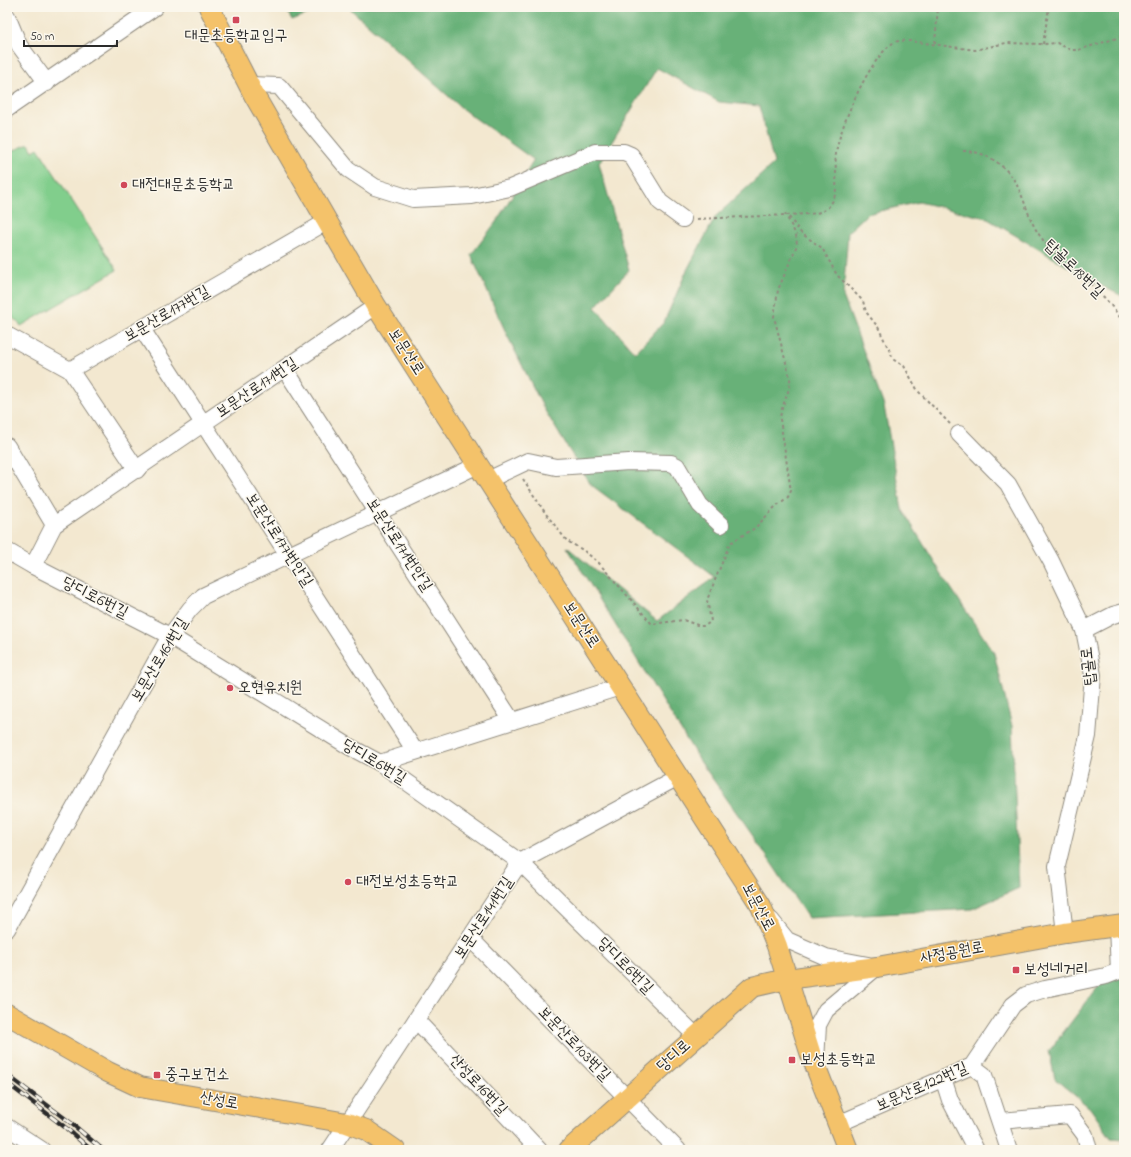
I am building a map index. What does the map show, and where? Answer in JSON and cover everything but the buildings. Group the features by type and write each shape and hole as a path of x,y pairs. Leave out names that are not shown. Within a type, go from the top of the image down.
{"main road":[{"name":"보문산로","path":"209,7 248,85 376,306 761,906 777,946 816,1066 848,1150"},
{"name":"사정공원로","path":"787,979 877,967 1065,933 1122,928"},
{"name":"당디로","path":"569,1150 752,987 787,979"},
{"name":"산성로","path":"7,1014 108,1072 140,1087 347,1123 366,1130 395,1150"}],"street":[{"path":"7,109 155,7"},
{"path":"7,16 18,46 47,82"},
{"path":"248,85 279,86 348,169 375,187 413,198 472,196 510,188 595,152 624,152 631,155 660,202 684,219"},
{"name":"보문산로177번길","path":"70,370 326,222"},
{"name":"보문산로171번길","path":"33,566 54,525 376,306"},
{"name":"보문산로177번안길","path":"142,329 415,751"},
{"path":"7,335 70,370 137,470"},
{"name":"보문산로171번안길","path":"285,369 512,721"},
{"name":"탑골로","path":"959,434 1008,484 1051,561 1084,630 1093,675 1088,736 1057,866 1065,933"},
{"path":"7,446 54,525"},
{"name":"보문산로161번길","path":"7,929 170,636 190,609 203,596 377,512 483,473 516,466 528,461 556,467 629,462 671,463 677,466 700,504 721,525"},
{"name":"당디로6번길","path":"7,551 33,566 170,636 350,747 380,763 520,862 696,1036"},
{"path":"1084,630 1120,617"},
{"path":"380,763 620,687"},
{"name":"보문산로141번길","path":"330,1150 520,862 678,777"},
{"path":"761,906 787,940 826,957 877,967"},
{"name":"보문산로122번길","path":"838,1124 972,1066 1013,1005 1026,995 1045,989 1106,976 1119,971 1122,928"},
{"name":"보문산로103번길","path":"470,938 678,1150"},
{"path":"816,1066 818,1025 826,1010 877,967"},
{"name":"산성로16번길","path":"416,1020 539,1150"},
{"path":"972,1066 984,1075 1009,1150"},
{"path":"943,1078 950,1100 976,1150"},
{"path":"1000,1121 1070,1115 1085,1135 1089,1150"},
{"path":"7,1127 42,1150"}],"path":[{"path":"312,10 316,7"},
{"path":"935,43 938,7"},
{"path":"1043,44 1049,7"},
{"path":"684,219 785,213 820,213 826,210 832,203 835,191 836,154 840,138 862,83 886,50 893,43 900,40 935,43 975,50 1006,43 1057,43 1071,50 1078,50 1124,36"},
{"name":"탑골로18번길","path":"963,151 974,151 985,155 1007,171 1027,205 1038,232 1061,259 1097,290 1124,324"},
{"path":"785,213 801,233 822,248 837,275 863,301 866,312 878,327 894,360 904,366 918,391 959,434"},
{"path":"516,466 546,514 567,541 598,562 652,624 683,620 700,626 705,626 710,621 707,600 730,543 756,528 776,506 788,497 791,491 780,418 782,408 790,388 790,378 774,317 778,290 797,245 796,235 785,213"}],"green space":[{"path":"285,7 326,7 292,20"},
{"path":"348,7 1124,7 1124,297 1092,281 986,218 919,202 867,214 848,232 843,296 884,406 902,509 943,576 994,653 1012,726 1019,888 972,909 808,918 760,846 700,761 567,547 657,621 715,577 590,484 544,409 507,335 471,255 496,222 534,160 465,111","holes":["657,68 719,102 759,106 774,163 716,216 687,270 664,322 635,353 595,307 629,270 599,163"]},
{"path":"29,144 33,151 38,148 117,270 21,326 7,312 7,153"},
{"path":"1124,970 1124,1139 1111,1138 1090,1108 1055,1079 1049,1051 1098,987"}],"railway":[{"path":"7,1075 71,1123 103,1150"},
{"path":"7,1083 66,1128 91,1150"}],"place":[{"name":"대문초등학교입구","path":"236,20"},
{"name":"대전대문초등학교","path":"124,185"},
{"name":"오현유치원","path":"230,688"},
{"name":"대전보성초등학교","path":"348,882"},
{"name":"보성네거리","path":"1016,970"},
{"name":"보성초등학교","path":"792,1060"},
{"name":"중구보건소","path":"157,1075"}]}
